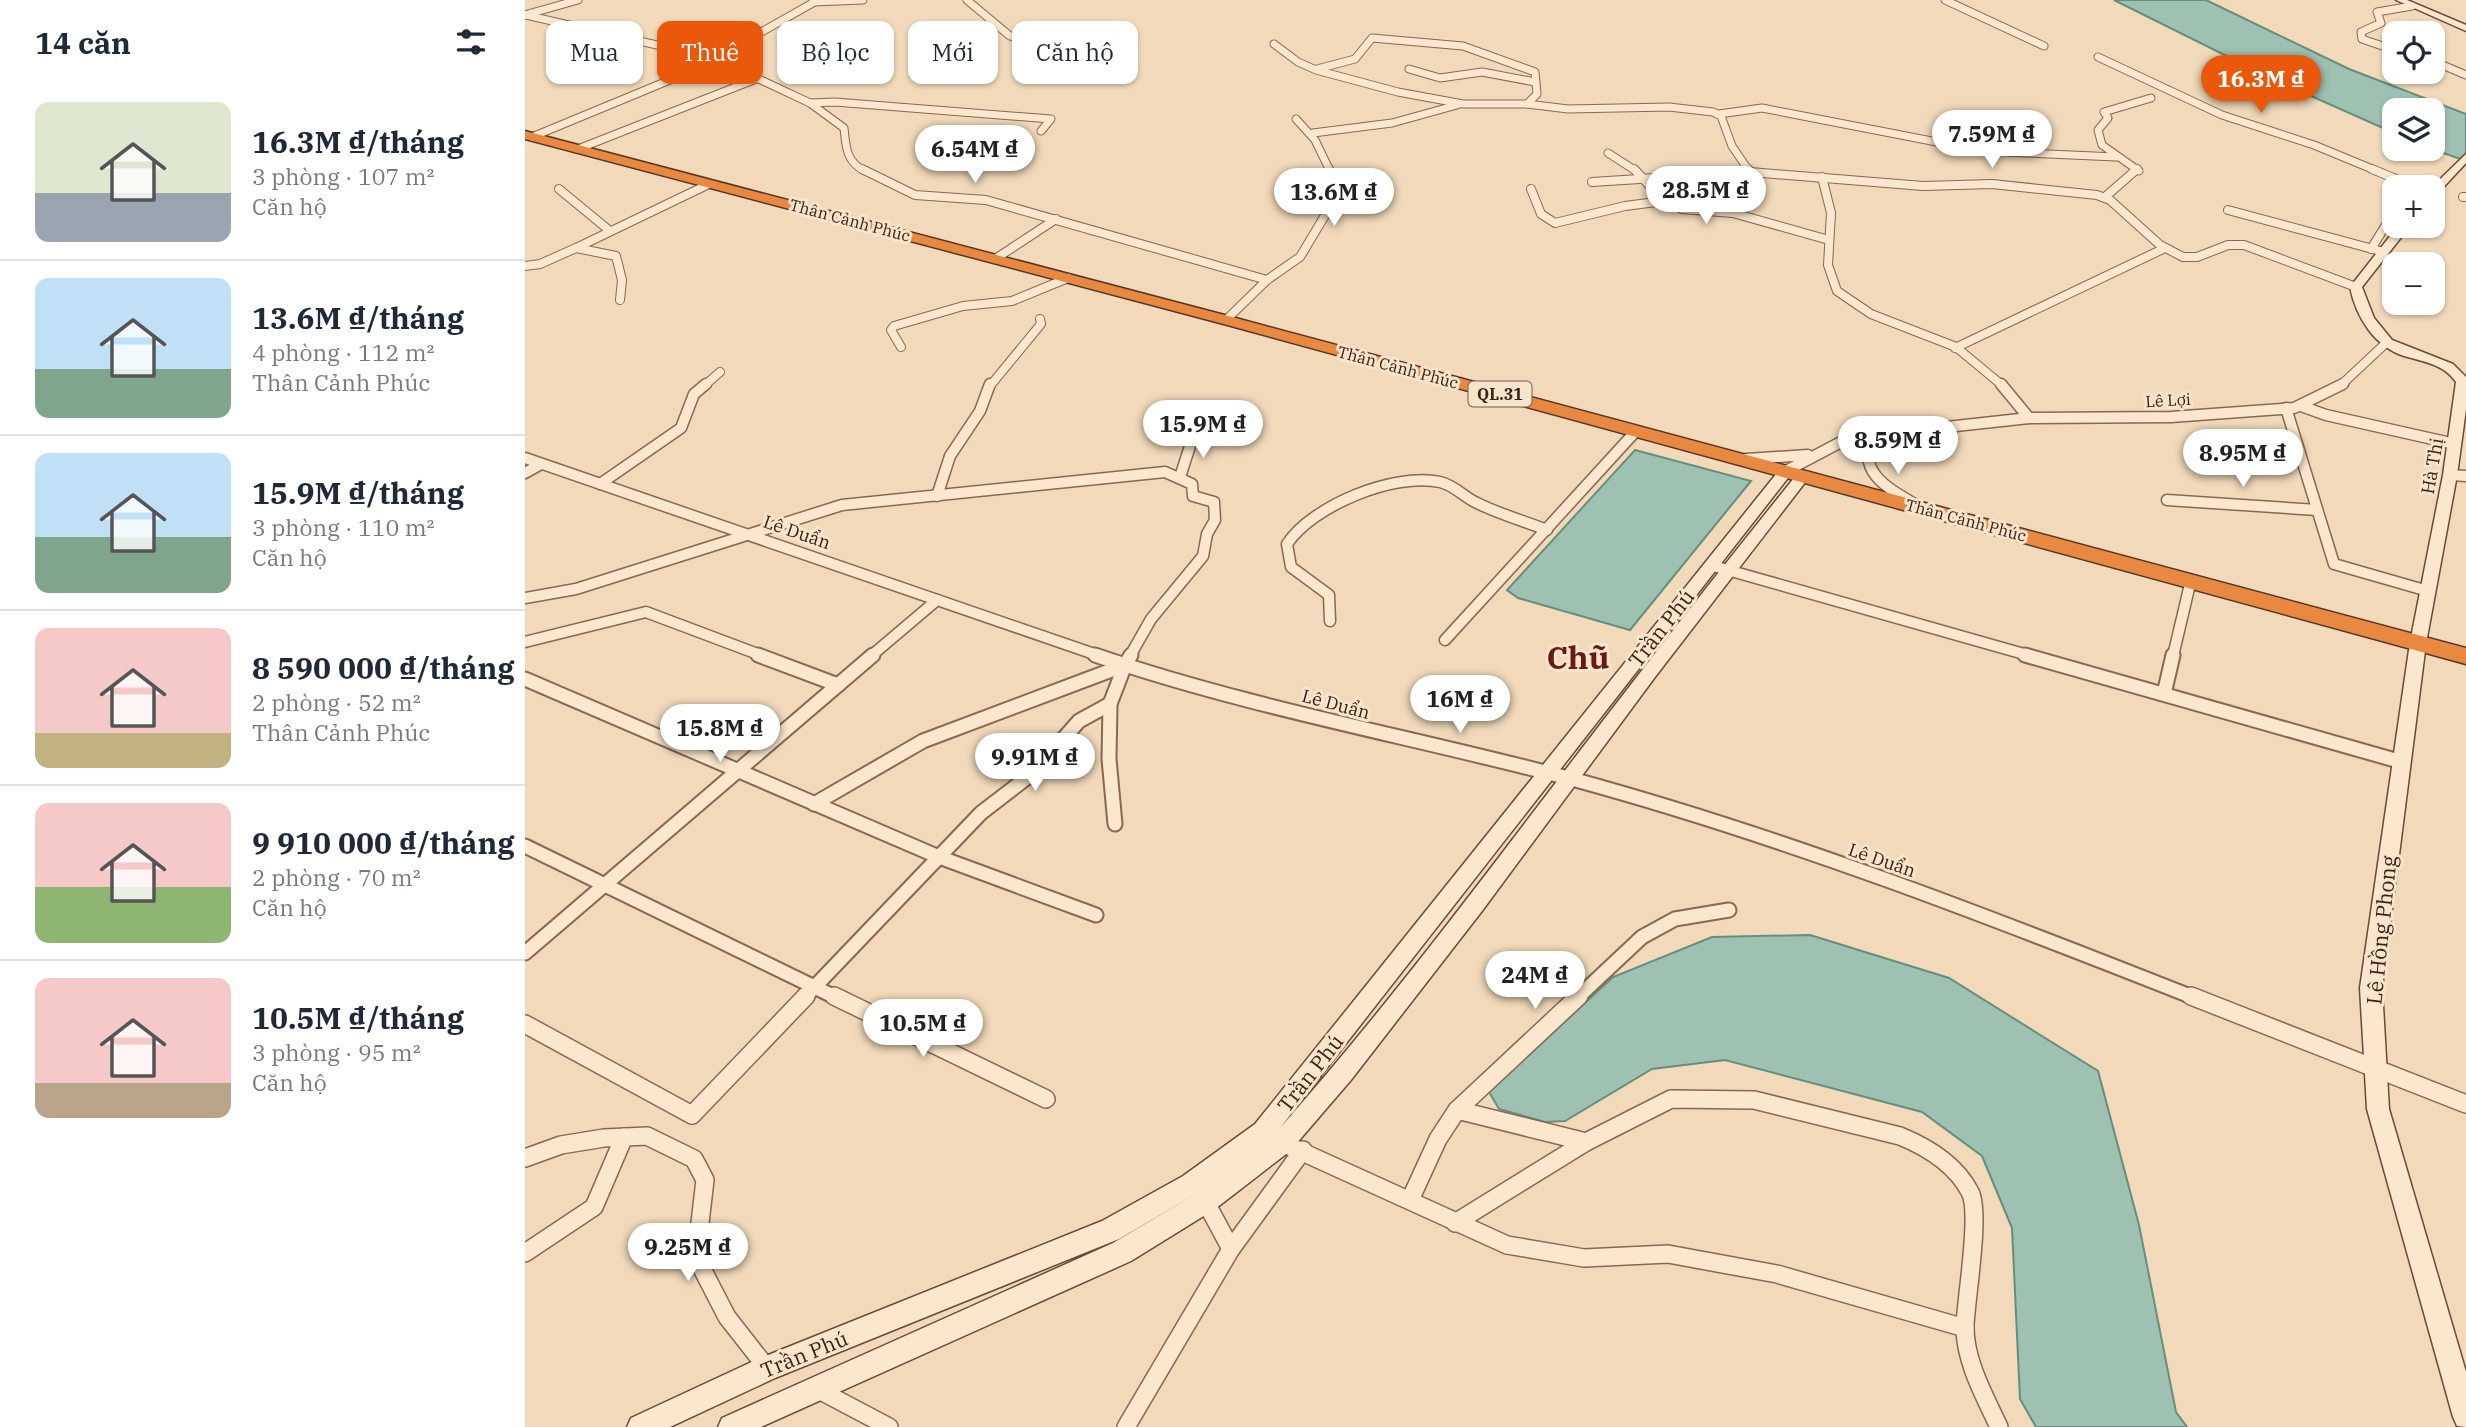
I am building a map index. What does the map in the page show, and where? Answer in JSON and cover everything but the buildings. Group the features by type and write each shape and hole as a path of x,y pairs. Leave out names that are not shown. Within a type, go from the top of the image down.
{"highway":[{"name":"Thân Cảnh Phúc","path":"527,137 1226,320 2466,656"}],"main road":[{"path":"2400,0 2466,27"},
{"path":"2445,179 2466,157"},
{"path":"2386,343 2363,311 2357,287 2377,250 2390,238"},
{"name":"Hà Thị","path":"2386,343 2436,361 2464,376 2450,475 2418,643"},
{"name":"Trần Phú","path":"640,1427 767,1368 1110,1230 1191,1184 1263,1132 1547,773 1719,568 1794,473"},
{"name":"Trần Phú","path":"731,1427 1122,1252 1293,1146 1343,1073 1570,779 1719,568"},
{"name":"Lê Hồng Phong","path":"2418,643 2371,988 2375,1067 2378,1109 2466,1417"}],"street":[{"path":"552,21 525,15 578,0"},
{"path":"763,31 816,1 863,0"},
{"path":"967,0 1012,37"},
{"path":"1945,0 2044,46"},
{"path":"2382,46 2362,39 2361,32 2381,23 2377,12 2412,6"},
{"path":"1316,70 1357,58 1365,53 1372,37 1452,44 1483,52 1535,72 1537,94 1527,104"},
{"path":"1274,44 1298,62 1316,70 1398,92 1463,104 1527,104 1568,109 1669,107 1719,114 1743,108 1771,109 1983,151 2116,157 2133,164 2139,171 2105,197"},
{"path":"2098,57 2222,115 2314,145 2386,175"},
{"path":"2445,66 2466,75"},
{"path":"1409,69 1440,78 1482,72 1535,82"},
{"path":"763,82 810,103 844,128 847,155 857,167 915,195 986,200 1268,280"},
{"path":"527,137 660,84"},
{"path":"578,149 743,84"},
{"path":"2116,157 2097,136 2108,118 2104,112 2151,98"},
{"path":"810,103 835,102 1051,119 1041,131"},
{"path":"1313,132 1392,123 1463,104"},
{"path":"1719,114 1732,146 1750,172"},
{"path":"1226,320 1268,280 1300,257 1330,207 1337,187 1323,163 1313,132 1296,119"},
{"path":"1608,153 1630,165 1664,201 1682,209 1733,214 1829,240"},
{"path":"1592,182 1750,172 1923,186 1992,184 2105,197 2165,248 2192,258 2236,243 2357,287"},
{"path":"1822,177 1829,196 1828,271 1837,292 1860,308 1946,342 2001,381 2029,418"},
{"path":"525,266 540,264 576,248 709,184"},
{"path":"559,189 581,203 594,219 610,231"},
{"path":"1531,190 1534,206 1548,221 1555,223 1625,206 1664,201"},
{"path":"2228,210 2377,250 2382,238"},
{"path":"995,259 1056,219"},
{"path":"576,248 616,256 622,280 620,299"},
{"path":"1955,348 2165,248"},
{"path":"901,347 891,330 894,326 963,306 1013,301 1068,278"},
{"path":"937,496 950,456 980,411 991,382 1041,324 1039,319"},
{"name":"Lê Lợi","path":"1815,454 1840,442 2029,418 2171,417 2301,406 2311,403 2359,372 2386,343"},
{"path":"600,484 681,428 694,394 720,372"},
{"path":"2301,406 2326,415 2455,444"},
{"path":"2286,408 2334,564 2428,591"},
{"path":"1180,477 1191,443 1203,429"},
{"path":"1445,640 1636,431"},
{"path":"1874,437 1867,446 1866,463 1879,483 1921,508"},
{"path":"1740,459 1784,459 1815,454"},
{"path":"1794,473 1815,454"},
{"path":"1794,473 1815,454"},
{"name":"Lê Duẩn","path":"525,458 1125,665 1392,737 1570,779 1728,825 1965,907 2466,1104"},
{"path":"525,473 541,464"},
{"path":"525,598 576,589 842,505 1165,472 1180,477 1192,484 1193,496 1214,502 1215,520 1207,534 1203,556 1167,597 1125,665 1110,704 1109,759 1115,824"},
{"path":"2450,475 2466,476"},
{"path":"1330,621 1329,595 1294,572 1287,557 1289,542 1303,522 1344,501 1387,484 1433,480 1442,482 1474,501 1547,530"},
{"path":"2167,500 2317,510"},
{"path":"1719,568 2402,762"},
{"path":"2164,694 2191,580"},
{"path":"525,953 937,600"},
{"path":"525,642 646,612 838,685"},
{"path":"814,804 923,741 1125,665"},
{"path":"525,679 939,857 1095,915"},
{"path":"525,1024 692,1115 981,813 1033,773 1079,721 1110,704"},
{"path":"525,846 1046,1099"},
{"path":"1410,1200 1438,1139 1457,1110 1652,930 1687,915 1729,910"},
{"path":"1455,1223 1586,1142 1671,1099 1718,1098 1787,1107 1900,1136 1920,1144 1955,1170 1972,1194 1972,1268 1965,1328 1978,1384 1999,1427"},
{"path":"1457,1110 1586,1142"},
{"path":"1263,1132 1507,1245 1554,1255 1615,1258 1668,1254 1777,1273 1965,1328"},
{"path":"525,1158 561,1145 647,1136 694,1159 701,1167 705,1180 696,1257 727,1317 767,1368"},
{"path":"525,1253 594,1207 624,1137"},
{"name":"Trần Phú","path":"1126,1427 1293,1146"},
{"path":"1191,1184 1207,1201 1231,1249"},
{"path":"817,1389 889,1427"}],"shaded area":[{"path":"2114,0 2206,0 2382,84 2424,98 2382,98 2382,128 2275,80"},
{"path":"2445,106 2466,114 2466,161 2445,154"},
{"path":"1635,450 1751,481 1630,630 1518,598 1507,590"},
{"path":"1810,935 1949,978 2098,1071 2139,1225 2176,1412 2187,1427 2036,1427 2020,1399 2012,1228 1982,1156 1922,1112 1725,1060 1652,1069 1565,1121 1545,1122 1499,1109 1489,1092 1613,977 1712,937"}],"district":[{"name":"Chũ","path":"1578,657"}]}
